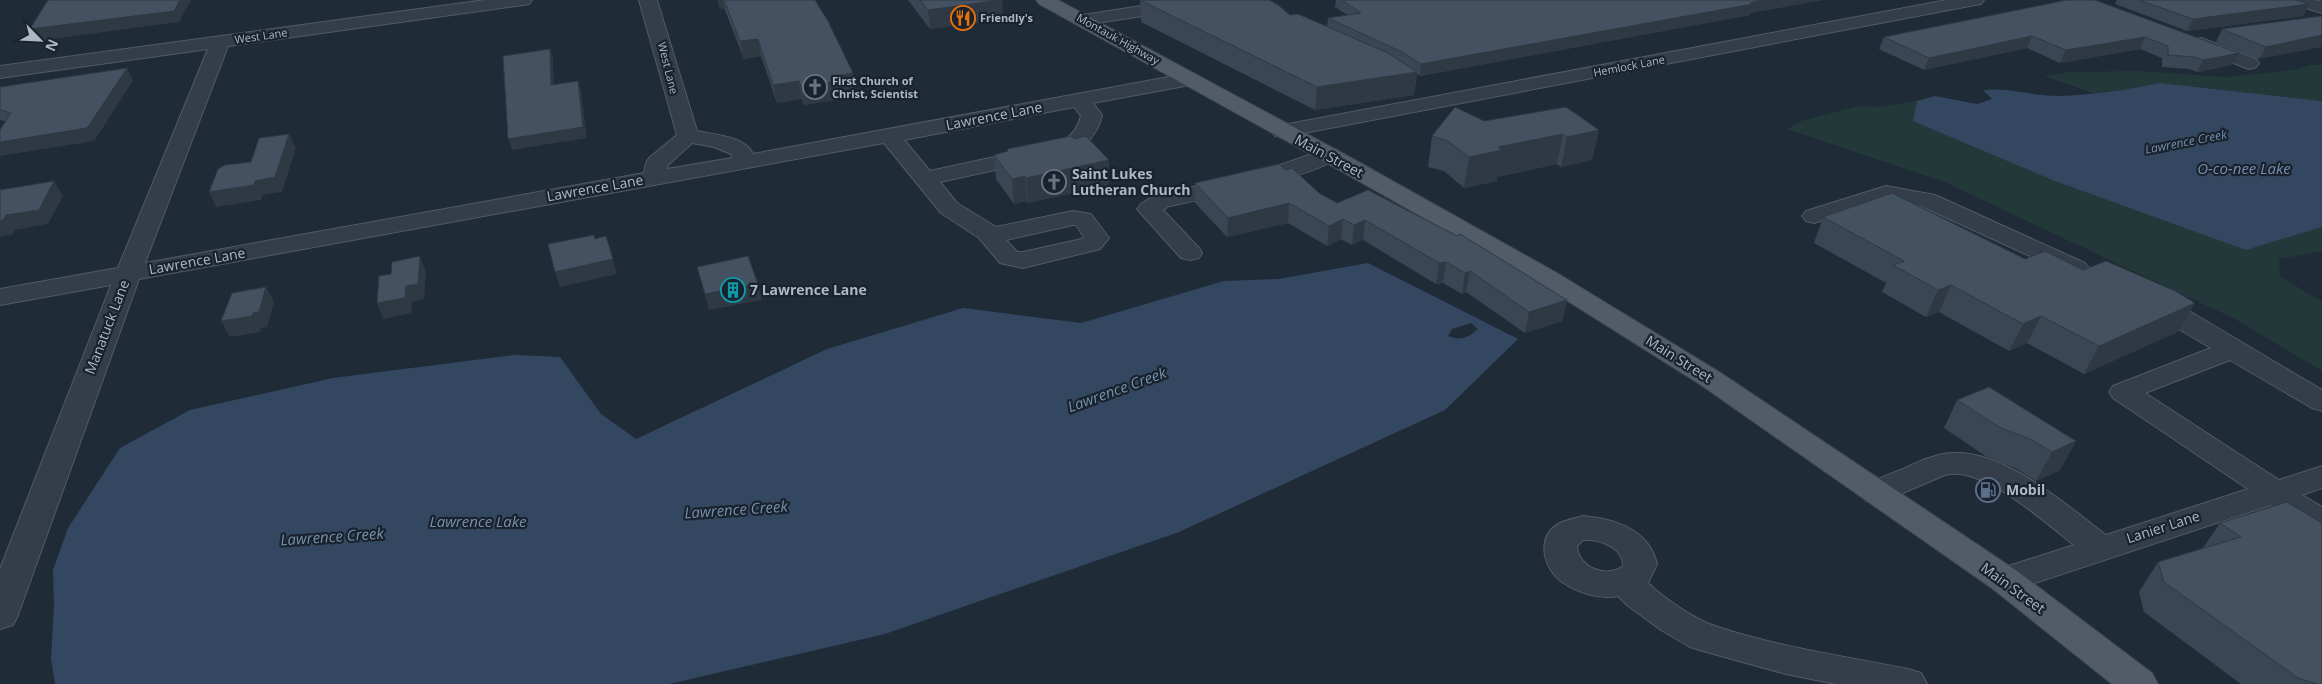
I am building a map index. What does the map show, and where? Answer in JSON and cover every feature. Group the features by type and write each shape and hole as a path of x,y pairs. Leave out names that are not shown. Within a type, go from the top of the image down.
{"main road":[{"name":"Montauk Highway","path":"1045,0 1190,78"},
{"name":"Main Street","path":"1190,78 1556,283 1711,379 2005,580 2139,684"}],"street":[{"name":"West Lane","path":"0,72 522,0"},
{"name":"West Lane","path":"648,0 688,136"},
{"path":"1083,20 1215,0"},
{"name":"Hemlock Lane","path":"1283,131 1975,0"},
{"path":"2298,0 2319,17"},
{"path":"2222,34 2253,56 2188,39 2222,34"},
{"name":"Manatuck Lane","path":"0,615 128,274 220,42"},
{"name":"Lawrence Lane","path":"0,297 889,136 1190,78"},
{"path":"1416,85 1443,102"},
{"path":"925,179 1069,147 1081,138 1090,125 1092,115 1079,100"},
{"path":"655,178 657,163 688,136 719,142 740,150 745,161"},
{"path":"889,136 949,208 990,236"},
{"path":"1190,253 1149,209 1152,205 1161,201 1309,165 1329,155"},
{"path":"1814,216 1886,193 1927,200 2098,278"},
{"path":"2134,295 2170,311 2322,402"},
{"path":"2232,349 2123,392 2322,523"},
{"path":"1877,493 1952,463 1980,466 2012,484 2100,548"},
{"name":"Lanier Lane","path":"2005,580 2322,477"},
{"path":"1625,582 1639,596 1674,620 1703,636 1786,659 1908,684"}],"green space":[{"path":"2308,65 2322,65 2322,101 2160,83 2124,90 2093,93 2044,76 2070,72 2139,71 2227,77 2299,69"},
{"path":"1917,101 1913,121 2246,250 2322,227 2322,251 2279,259 2280,276 2322,302 2322,371 2233,318 1944,182 1787,129 1801,121 1858,106 1881,107"}],"water":[{"name":"O-co-nee Lake","path":"2160,83 2322,101 2322,227 2246,250 2055,181 1913,121 1917,101 1935,96 1977,104 1992,99 1983,90 1993,89 2057,96 2083,95"},
{"name":"Lawrence Lake","path":"1368,263 1518,339 1445,410 1179,532 885,634 669,684 55,684 51,659 54,605 53,570 68,528 120,448 190,410 333,378 514,355 560,357 601,414 636,439 827,349 963,308 1081,323 1224,281 1279,279","holes":["1471,323 1478,329 1464,338 1448,336 1452,329"]}],"building":[{"path":"48,0 180,0 174,11 30,29"},
{"path":"724,0 815,0 828,21 853,73 831,77 833,82 801,87 799,81 773,85 758,39 740,41"},
{"path":"920,0 1001,0 928,10"},
{"path":"1140,0 1269,0 1290,15 1298,14 1388,53 1417,72 1317,87"},
{"path":"1342,0 1764,0 1750,3 1753,4 1421,64 1402,52 1328,18 1361,13"},
{"path":"2067,0 2095,0 2239,53 2203,60 2195,57 2168,55 2168,46 2145,37 2066,50 2032,36 1929,58 1884,37"},
{"path":"2139,0 2296,0 2309,4 2193,19"},
{"path":"2322,16 2322,35 2266,47 2222,29"},
{"path":"550,49 551,85 578,81 583,127 508,139 503,56"},
{"path":"127,68 87,128 0,142 0,130 11,113 0,110 0,87"},
{"path":"1455,107 1484,121 1566,107 1599,130 1567,137 1563,134 1498,147 1502,150 1469,157 1448,141 1432,136"},
{"path":"289,134 275,177 255,181 254,185 209,192 218,169 225,165 251,162 259,138"},
{"path":"1071,136 1074,139 1086,136 1109,160 1026,178 1025,176 1012,179 994,155 1008,151 1007,149"},
{"path":"1279,164 1285,170 1292,168 1319,193 1337,203 1368,190 1457,236 1460,234 1567,300 1529,312 1470,271 1465,273 1446,262 1439,263 1365,220 1354,225 1343,219 1329,226 1289,203 1228,218 1195,183"},
{"path":"54,181 39,210 6,215 0,221 0,190"},
{"path":"1892,193 2025,259 2045,251 2083,270 2106,261 2175,291 2195,303 2099,346 2041,316 2023,324 1951,285 1938,290 1893,265 1904,261 1823,217"},
{"path":"594,235 595,239 606,236 613,259 555,272 548,244"},
{"path":"420,256 418,284 406,286 405,298 377,303 379,276 391,274 392,262"},
{"path":"748,256 758,284 705,294 697,267"},
{"path":"266,287 259,312 253,313 252,316 221,321 232,293"},
{"path":"1989,387 2076,441 2052,452 2030,439 2001,428 1957,400"},
{"path":"2287,502 2322,523 2322,684 2298,678 2164,582 2158,562 2241,537 2220,523"}],"place":[{"name":"Friendly's","path":"963,18"},
{"name":"First Church of Christ, Scientist","path":"815,87"},
{"name":"Saint Lukes Lutheran Church","path":"1054,182"},
{"name":"7 Lawrence Lane","path":"733,290"},
{"name":"Mobil","path":"1988,490"}],"water label":[{"name":"Lawrence Creek","path":"2186,142"},
{"name":"Lawrence Creek","path":"1117,390"},
{"name":"Lawrence Creek","path":"736,510"},
{"name":"Lawrence Creek","path":"332,537"}]}
